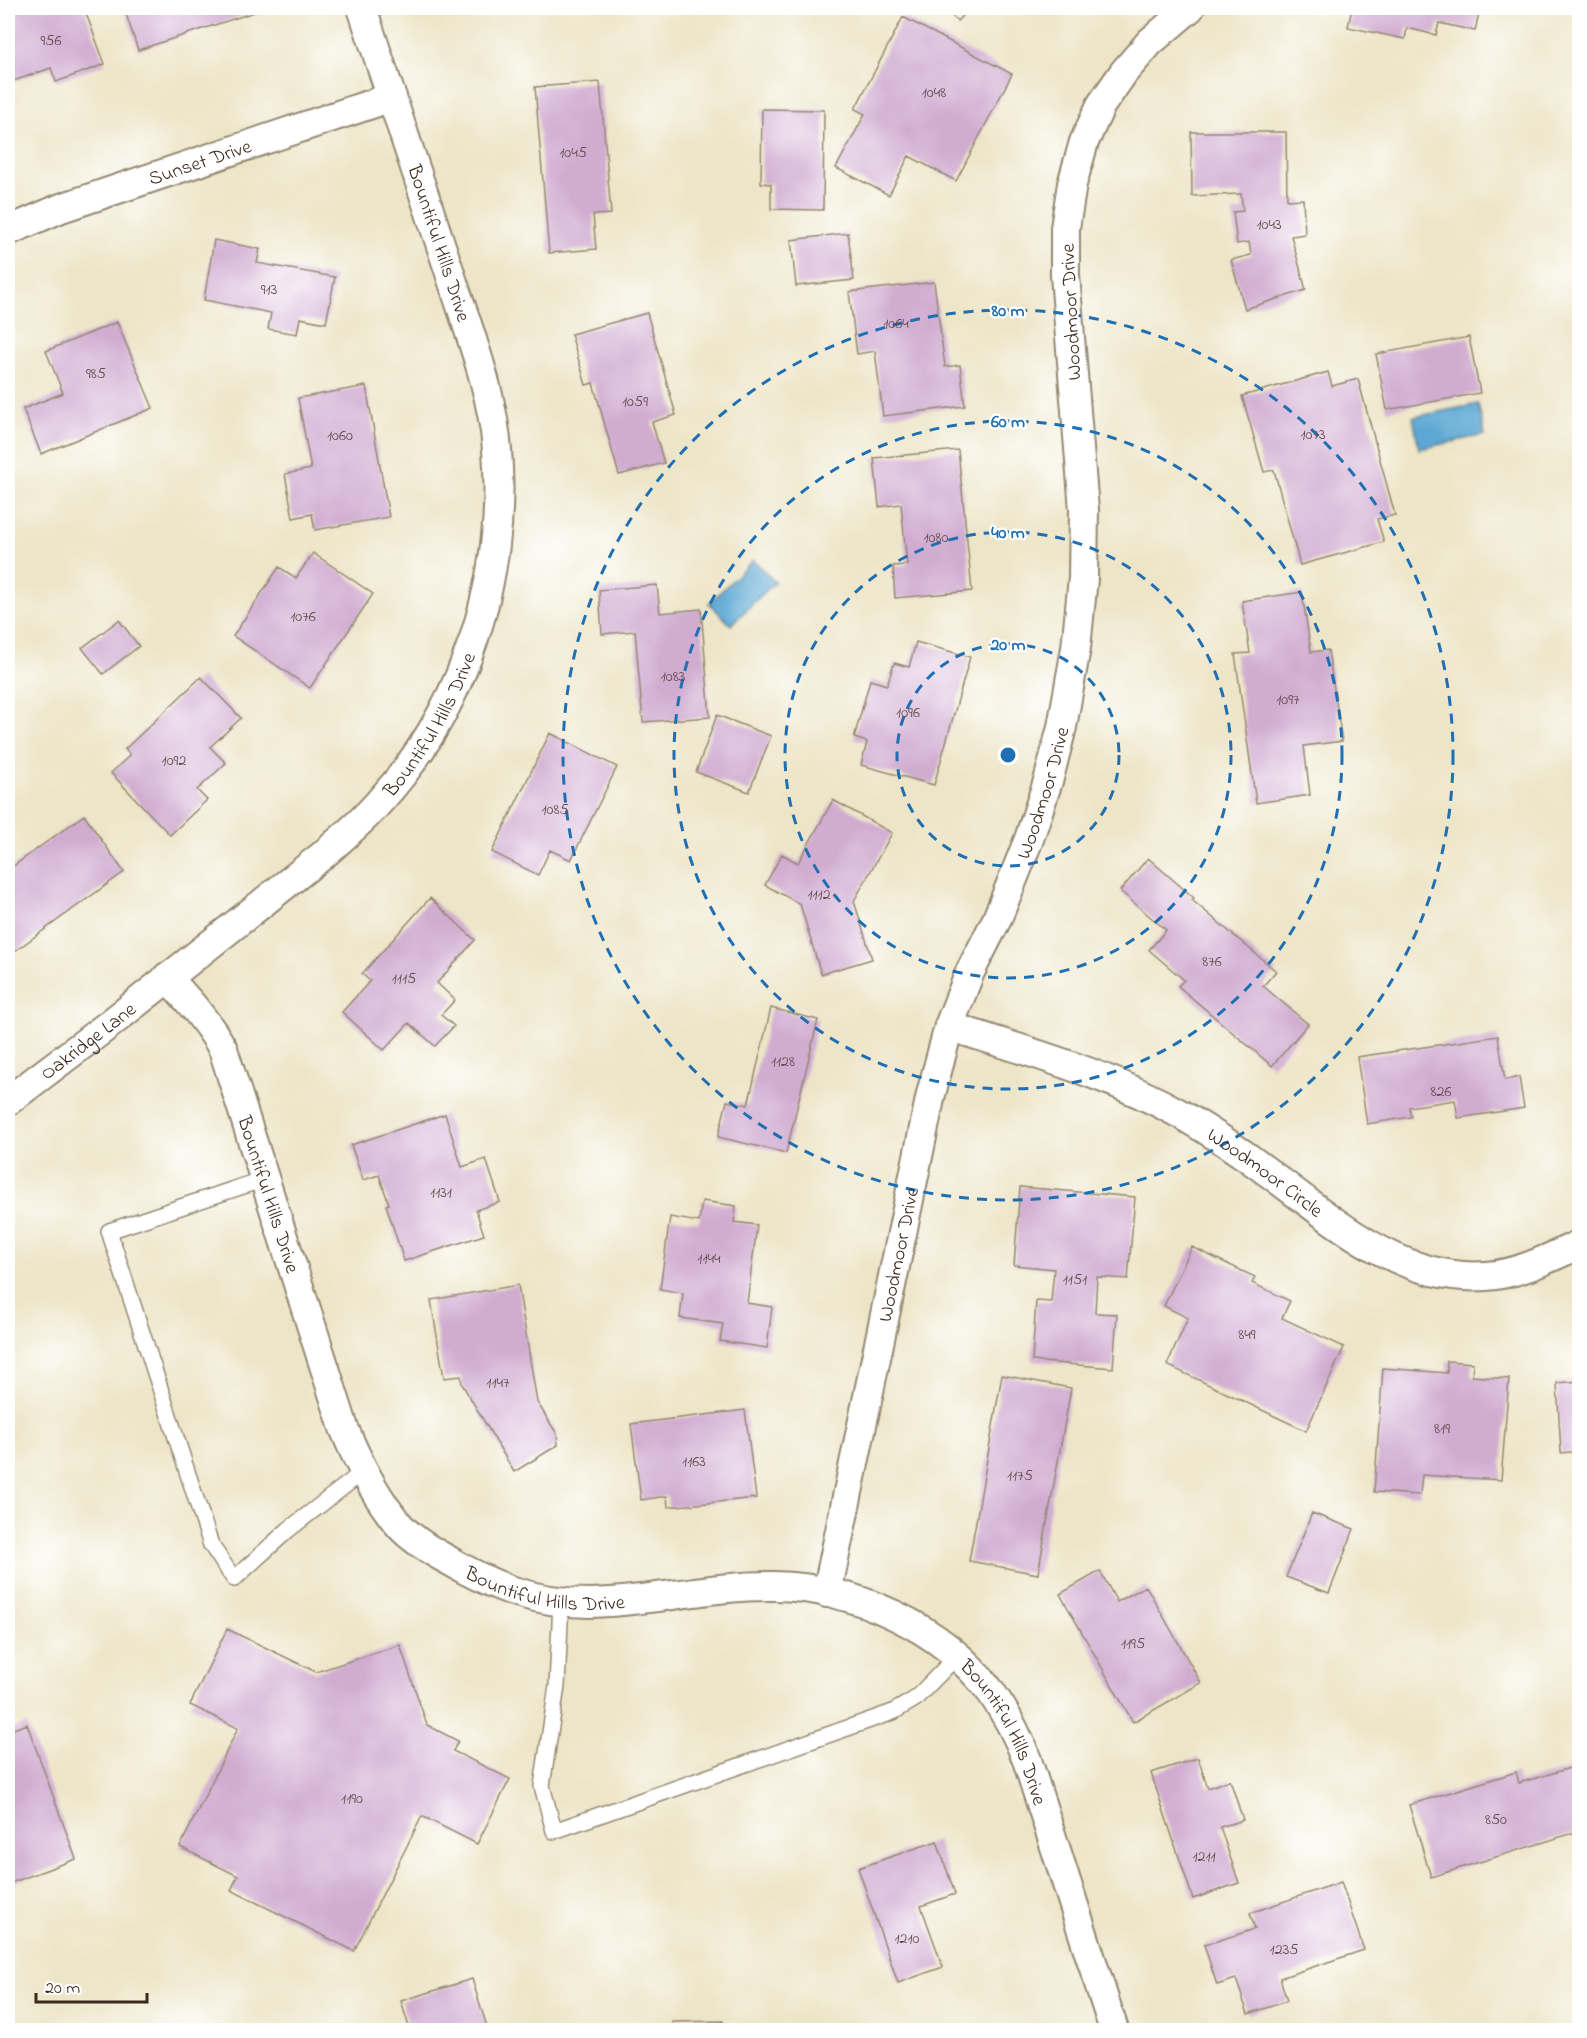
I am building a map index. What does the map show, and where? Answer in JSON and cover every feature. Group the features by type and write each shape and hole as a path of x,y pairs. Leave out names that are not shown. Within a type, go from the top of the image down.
{"street":[{"name":"Bountiful Hills Drive","path":"362,8 475,349 492,416 497,460 498,517 487,590 464,665 448,701 428,736 381,801 323,855 167,977 198,1011 214,1032 223,1049 344,1428 364,1471 401,1527 428,1549 487,1582 536,1599 590,1603 774,1586 827,1593 853,1600 908,1622 933,1638 957,1656 991,1692 1017,1735 1114,2031"},
{"name":"Woodmoor Drive","path":"827,1593 931,1094 949,1026 970,972 997,919 1029,839 1049,778 1062,727 1076,648 1083,578 1084,510 1065,275 1065,228 1072,184 1084,142 1101,105 1124,72 1150,42 1190,8"},
{"name":"Sunset Drive","path":"8,231 61,208 392,97"},
{"name":"Oakridge Lane","path":"8,1101 167,977"},
{"name":"Woodmoor Circle","path":"949,1026 1088,1072 1180,1114 1226,1142 1363,1242 1417,1267 1466,1276 1487,1276 1528,1267 1580,1244"}],"lane":[{"path":"264,1179 109,1231 211,1545 234,1580 288,1530 364,1471"},
{"path":"561,1602 557,1686 542,1786 554,1831 893,1712 922,1693 957,1656"}],"water":[{"path":"1478,404 1485,435 1419,449 1413,417"},
{"path":"753,560 775,582 731,625 709,603"}],"building":[{"path":"24,8 84,8 105,64 56,82 51,68 8,83 8,13"},
{"path":"124,8 267,8 138,50"},
{"path":"944,8 970,8 957,21"},
{"path":"1352,8 1480,8 1475,31 1439,23 1436,35 1407,28 1405,39 1348,27"},
{"path":"903,17 1012,74 956,181 909,156 889,195 836,168 865,114 855,109"},
{"path":"600,82 611,214 593,215 596,249 549,253 535,87"},
{"path":"762,109 824,110 823,210 771,209 771,184 761,183"},
{"path":"1191,132 1286,132 1287,200 1303,199 1305,234 1291,236 1306,290 1245,309 1231,260 1251,255 1249,242 1237,244 1233,212 1243,211 1241,194 1192,196"},
{"path":"848,233 854,280 796,286 791,240"},
{"path":"214,240 260,249 257,263 335,277 326,323 300,318 297,334 268,329 271,313 204,300"},
{"path":"934,282 945,367 960,365 965,406 883,416 875,351 857,354 849,292"},
{"path":"647,313 676,415 652,422 664,463 619,475 593,383 586,385 571,334"},
{"path":"117,322 153,408 41,454 23,409 63,393 46,351"},
{"path":"1469,337 1480,393 1387,410 1376,354"},
{"path":"1328,372 1332,386 1358,379 1395,515 1377,519 1384,542 1300,565 1274,470 1264,472 1242,396"},
{"path":"366,386 389,517 315,530 312,514 293,518 285,474 311,469 298,398"},
{"path":"958,450 972,591 895,598 893,566 907,565 901,504 879,507 874,458"},
{"path":"313,553 373,594 310,688 233,636 279,567 296,578"},
{"path":"657,585 660,613 701,609 710,717 643,722 635,631 602,634 599,590"},
{"path":"1302,592 1311,652 1328,650 1342,741 1304,746 1310,795 1256,803 1235,654 1250,653 1242,601"},
{"path":"119,620 139,646 103,674 82,648"},
{"path":"916,642 970,657 934,785 861,765 867,742 854,738 870,680 887,685 894,663 909,667"},
{"path":"201,677 241,718 210,747 226,763 197,790 207,800 170,835 111,773 130,755 125,749"},
{"path":"717,715 771,736 749,792 696,772"},
{"path":"550,733 617,767 571,860 550,850 538,875 492,852"},
{"path":"833,800 892,833 854,901 872,959 821,974 800,904 765,885 782,854 798,863"},
{"path":"84,815 124,872 8,956 8,870"},
{"path":"1148,858 1194,898 1192,900 1276,971 1263,986 1308,1024 1272,1066 1178,986 1184,980 1149,950 1166,930 1120,891"},
{"path":"430,898 475,940 437,983 455,1000 441,1015 454,1026 435,1046 409,1023 384,1050 342,1012 370,981 362,974"},
{"path":"771,1008 818,1020 786,1153 718,1137 727,1101 748,1105"},
{"path":"1498,1036 1505,1080 1519,1077 1524,1108 1458,1118 1455,1100 1409,1107 1411,1117 1367,1124 1357,1057"},
{"path":"445,1114 462,1167 486,1159 500,1202 476,1210 484,1235 404,1261 379,1175 363,1180 351,1145"},
{"path":"1020,1187 1135,1197 1128,1279 1097,1277 1095,1313 1117,1314 1113,1368 1032,1361 1036,1301 1051,1302 1054,1269 1014,1265"},
{"path":"702,1201 736,1206 734,1222 757,1225 747,1303 772,1307 767,1348 720,1341 723,1324 680,1318 683,1293 660,1289 670,1217 699,1222"},
{"path":"1192,1247 1255,1277 1252,1283 1290,1301 1282,1318 1344,1347 1306,1431 1167,1365 1188,1318 1164,1306"},
{"path":"518,1285 537,1402 557,1434 558,1445 514,1472 462,1384 461,1376 444,1378 431,1300"},
{"path":"1447,1361 1473,1363 1472,1376 1509,1379 1501,1480 1422,1475 1420,1495 1374,1492 1383,1368 1447,1373"},
{"path":"1002,1375 1071,1388 1038,1574 969,1561"},
{"path":"1580,1381 1580,1451 1561,1453 1557,1383"},
{"path":"745,1410 756,1498 668,1507 667,1496 641,1500 631,1424"},
{"path":"1312,1513 1354,1529 1329,1593 1286,1577"},
{"path":"1100,1571 1117,1602 1146,1586 1201,1683 1133,1722 1060,1594"},
{"path":"227,1629 316,1672 400,1645 427,1725 458,1741 453,1751 510,1779 477,1844 422,1816 354,1951 231,1890 238,1876 180,1847 238,1728 190,1705"},
{"path":"27,1724 76,1859 8,1884 8,1731"},
{"path":"1198,1758 1208,1788 1230,1780 1243,1820 1220,1827 1239,1883 1193,1899 1151,1773"},
{"path":"1580,1765 1580,1831 1431,1877 1409,1805 1516,1772 1519,1783"},
{"path":"937,1841 955,1894 921,1906 943,1967 898,1983 858,1868"},
{"path":"1341,1882 1364,1950 1280,1978 1287,2001 1248,2014 1236,1979 1217,1985 1204,1945 1255,1929 1250,1913"},
{"path":"472,1979 488,2030 410,2030 401,2001"},
{"path":"723,2021 723,2030 672,2030 672,2022"}]}
